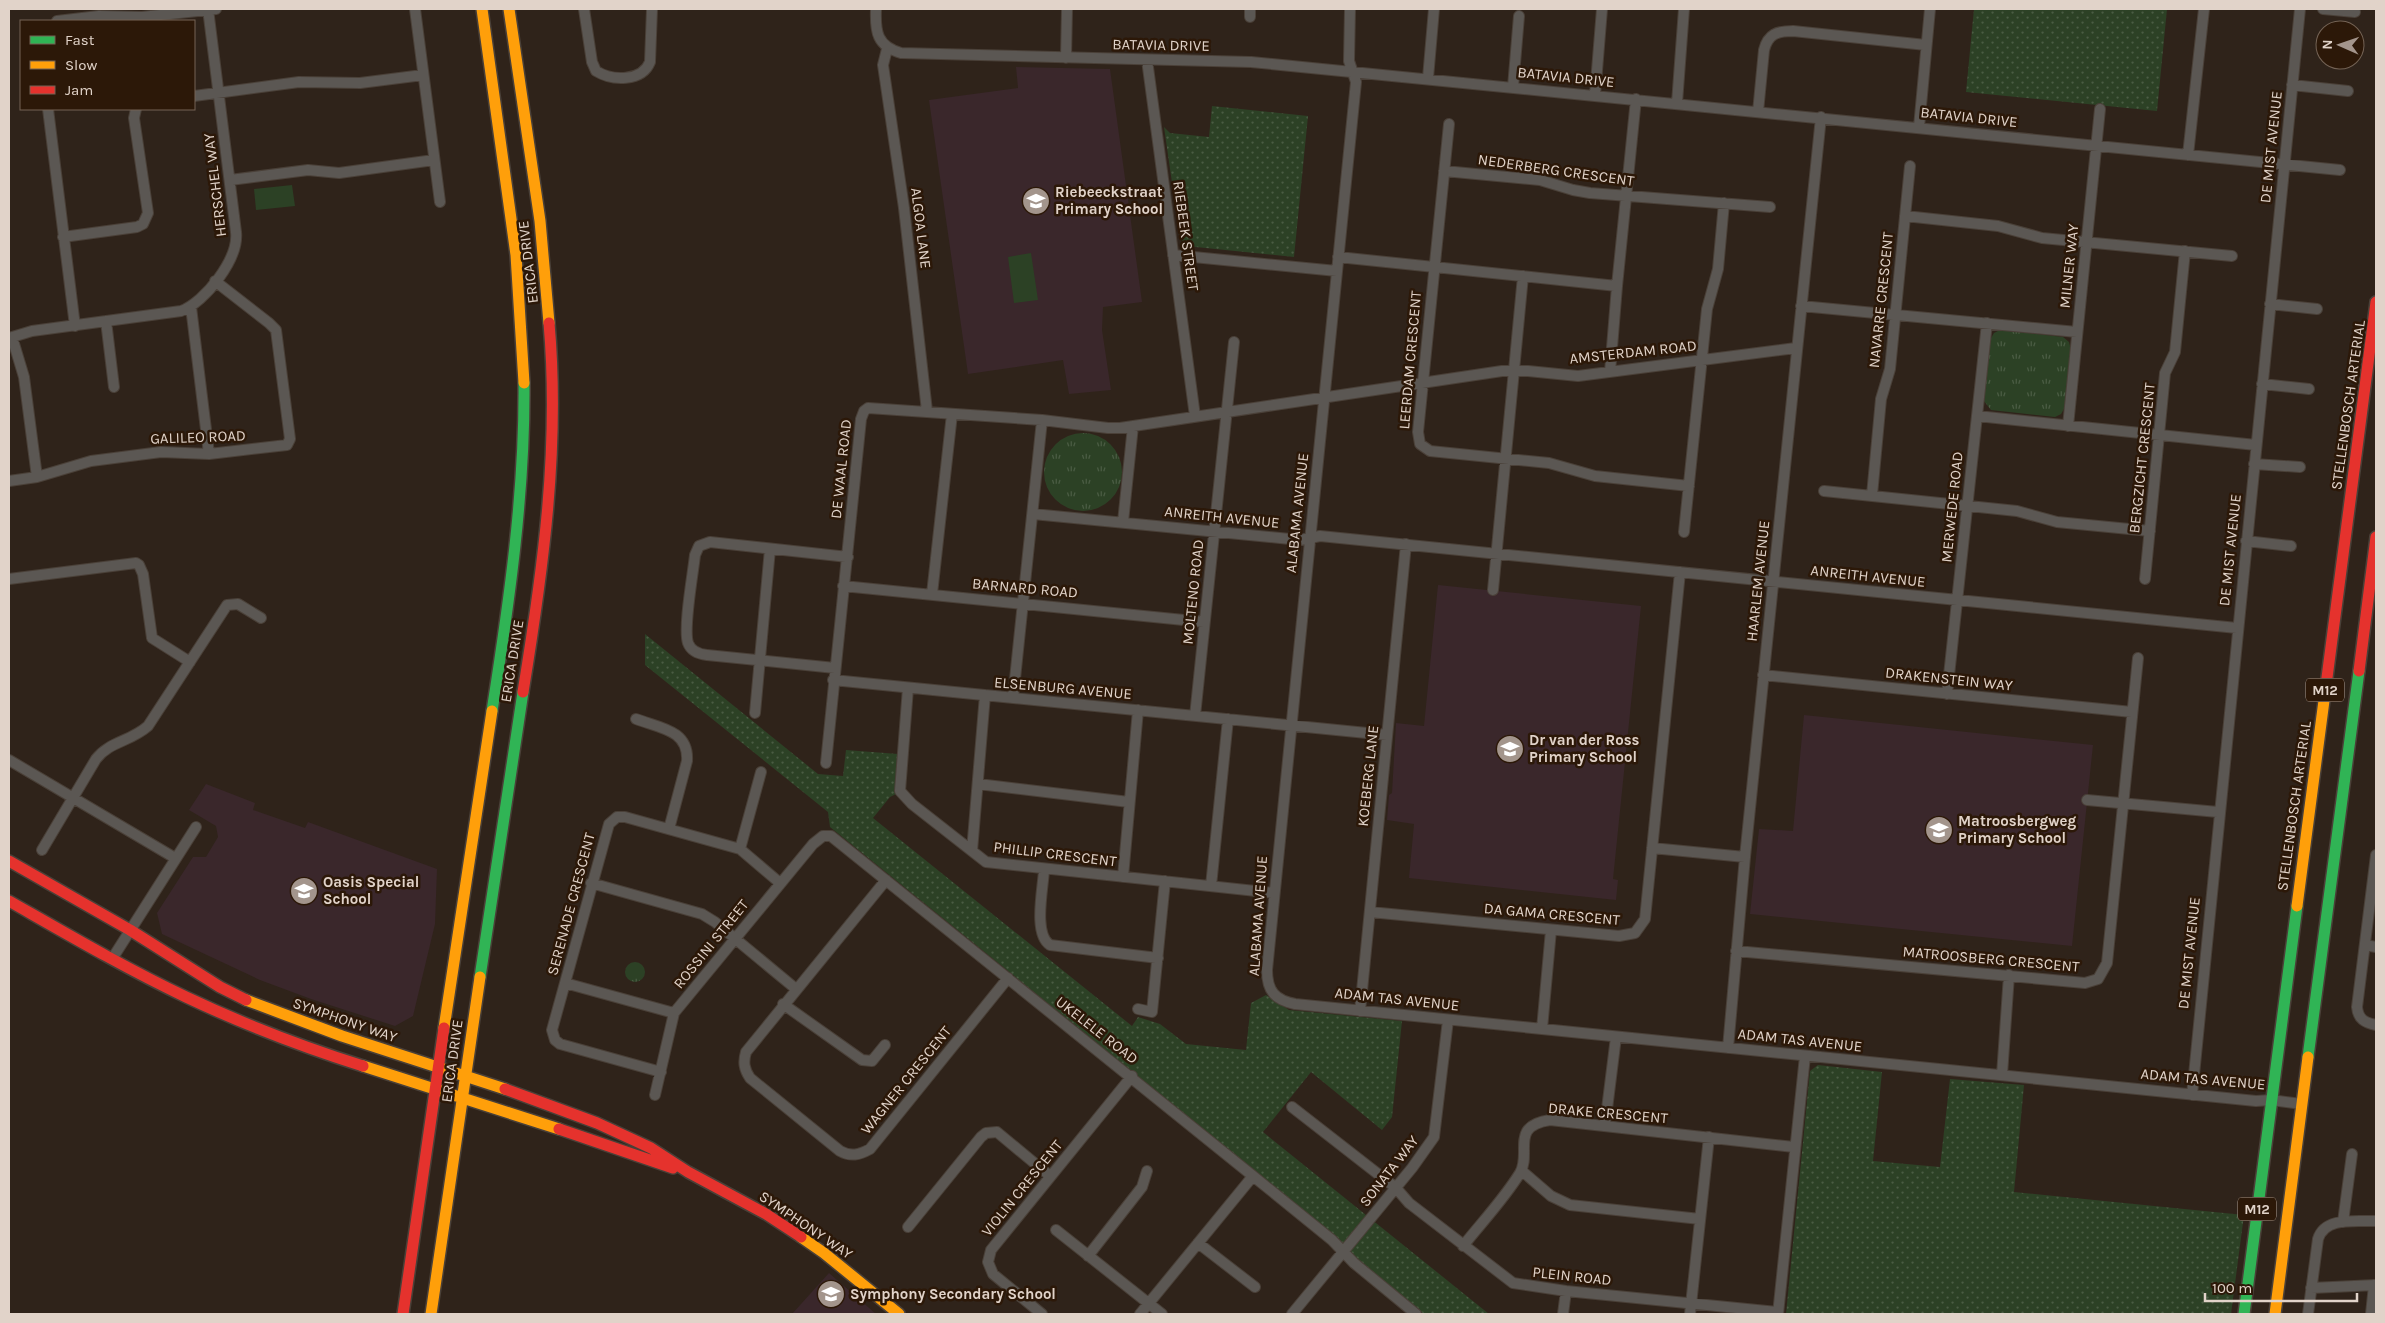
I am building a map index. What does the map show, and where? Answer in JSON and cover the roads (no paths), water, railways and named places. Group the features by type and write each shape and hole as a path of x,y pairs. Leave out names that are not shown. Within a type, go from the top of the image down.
{"main road":[{"name":"ERICA DRIVE","path":"403,1314 518,517 523,443 524,358 516,251 482,9"},
{"name":"ERICA DRIVE","path":"431,1314 539,583 552,440 552,355 548,303 509,9"},
{"name":"STELLENBOSCH ARTERIAL","path":"2244,1314 2376,302"},
{"name":"M12","path":"2275,1314 2376,537"},
{"name":"SYMPHONY WAY","path":"9,861 130,930 220,988 259,1006 342,1036 439,1066 597,1123 651,1148 688,1172 766,1214 824,1253 899,1314"},
{"name":"SYMPHONY WAY","path":"9,901 177,993 246,1024 320,1052 688,1172"}],"street":[{"path":"66,20 99,16 142,17 211,9"},
{"name":"HERSCHEL WAY","path":"191,307 215,281 229,262 236,243 218,92 211,9"},
{"path":"415,9 440,202"},
{"path":"584,9 592,62 596,71 611,77 634,77 647,70 650,62 652,9"},
{"path":"876,9 875,27 880,40 888,49"},
{"path":"1066,58 1067,9"},
{"name":"ALABAMA AVENUE","path":"1295,1004 1282,1001 1272,993 1267,983 1274,893 1356,82 1349,61 1350,9"},
{"path":"1428,78 1434,9"},
{"path":"1595,95 1602,9"},
{"path":"1676,103 1684,9"},
{"path":"1918,128 1930,9"},
{"path":"2188,155 2204,9"},
{"name":"DE MIST AVENUE","path":"2192,1095 2218,812 2300,9"},
{"path":"2323,9 2355,12"},
{"path":"1513,87 1519,16"},
{"path":"1758,112 1764,50 1766,41 1772,34 1781,31 1793,31 1926,46"},
{"name":"BATAVIA DRIVE","path":"888,49 901,53 1251,62 1428,78 2340,170"},
{"name":"ALGOA LANE","path":"888,49 883,65 904,208 927,411"},
{"name":"RIEBEEK STREET","path":"1147,60 1195,416"},
{"path":"195,96 299,82 360,83 423,74"},
{"path":"2292,85 2348,91"},
{"path":"1610,372 1636,99"},
{"path":"48,110 75,326"},
{"path":"63,237 137,227 143,224 146,219 148,213 134,118 136,110"},
{"name":"MILNER WAY","path":"2068,426 2098,146 2100,110"},
{"name":"HAARLEM AVENUE","path":"1728,1048 1745,857 1820,117"},
{"name":"LEERDAM CRESCENT","path":"1449,124 1418,436 1423,447 1430,451 1560,465 1596,476 1689,486"},
{"path":"230,180 308,170 339,173 434,160"},
{"name":"NAVARRE CRESCENT","path":"1872,496 1880,399 1890,369 1910,166"},
{"name":"NEDERBERG CRESCENT","path":"1444,171 1540,180 1574,190 1627,196 1770,207"},
{"path":"1684,532 1709,298 1718,269 1724,203"},
{"path":"1905,216 1998,226 2031,236 2232,256"},
{"name":"BERGZICHT CRESCENT","path":"2145,580 2165,373 2172,361 2176,344 2184,251"},
{"path":"1173,254 1337,271"},
{"path":"1338,257 1617,286"},
{"path":"1494,590 1524,276"},
{"name":"GALILEO ROAD","path":"9,481 37,477 91,461 160,452 209,454 287,445 290,439 276,330 215,281"},
{"path":"2270,304 2317,309"},
{"path":"1800,306 2077,332"},
{"path":"37,477 24,377 10,338 32,331 174,313 191,307 209,454"},
{"path":"106,321 114,387"},
{"name":"MERWEDE ROAD","path":"1947,694 1987,323"},
{"name":"MOLTENO ROAD","path":"1195,716 1225,411 1234,342"},
{"name":"AMSTERDAM ROAD","path":"1195,416 1515,370 1578,376 1796,348"},
{"path":"2262,384 2310,389"},
{"name":"DE WAAL ROAD","path":"826,763 833,680 848,557 862,414 866,409 873,407 1042,420 1108,428 1195,416"},
{"path":"932,594 952,414"},
{"path":"1977,416 2256,445"},
{"path":"1013,698 1042,420"},
{"path":"1123,522 1133,426"},
{"path":"2254,464 2300,467"},
{"path":"1824,491 2017,511 2057,522 2150,531"},
{"name":"ANREITH AVENUE","path":"1033,514 1300,540 1320,536 1406,544 2237,628"},
{"path":"2246,540 2291,546"},
{"path":"835,668 698,654 691,649 686,634 697,548 702,544 710,542 848,557"},
{"name":"KOEBERG LANE","path":"1360,1011 1406,544"},
{"path":"755,713 770,549"},
{"path":"9,579 136,563 143,574 152,638 160,645 190,662"},
{"name":"DA GAMA CRESCENT","path":"1370,912 1619,936 1635,933 1645,920 1680,572"},
{"name":"BARNARD ROAD","path":"843,586 1204,622"},
{"path":"42,850 101,752 107,747 134,737 148,726 227,605 232,603 238,604 261,618"},
{"name":"MATROOSBERG CRESCENT","path":"1736,951 2086,983 2098,979 2102,975 2107,963 2138,658"},
{"name":"DRAKENSTEIN WAY","path":"1763,675 2132,712"},
{"name":"ELSENBURG AVENUE","path":"833,680 1387,735"},
{"name":"PHILLIP CRESCENT","path":"908,688 900,791 912,804 986,862 1044,870 1274,893"},
{"path":"972,851 985,696"},
{"path":"1123,877 1138,710"},
{"path":"636,719 676,734 684,741 688,749 687,761 668,830"},
{"path":"1212,886 1228,719"},
{"path":"9,760 175,858"},
{"path":"740,849 761,772"},
{"path":"978,784 1129,802"},
{"path":"2087,800 2218,812"},
{"name":"SERENADE CRESCENT","path":"661,1072 560,1044 555,1040 552,1030 591,883 612,819 625,817 740,849 780,883"},
{"path":"112,959 196,827"},
{"name":"ROSSINI STREET","path":"656,1095 674,1013 813,844 823,836 829,836"},
{"name":"UKELELE ROAD","path":"829,836 839,841 1132,1076 1332,1240 1343,1252 1416,1314"},
{"path":"1652,848 1745,857"},
{"path":"2376,855 2357,1010 2363,1020 2376,1024"},
{"path":"1044,870 1040,922 1041,933 1046,943 1158,958"},
{"name":"WAGNER CRESCENT","path":"886,880 746,1052 744,1060 746,1073 840,1151 854,1155 862,1154 870,1149 1008,978"},
{"path":"1138,1009 1152,1012 1165,881"},
{"path":"591,883 702,914 796,989"},
{"path":"1542,1029 1551,930"},
{"path":"2365,945 2376,947"},
{"path":"2002,1076 2010,976"},
{"path":"565,983 674,1013"},
{"path":"784,1004 862,1060 872,1061 885,1046"},
{"name":"ADAM TAS AVENUE","path":"1295,1004 2192,1095 2302,1104"},
{"name":"SONATA WAY","path":"1292,1314 1396,1188 1434,1136 1448,1020"},
{"path":"1605,1125 1616,1037"},
{"path":"1778,1313 1805,1056"},
{"name":"VIOLIN CRESCENT","path":"1042,1314 993,1274 988,1262 991,1250 1132,1076"},
{"name":"PLEIN ROAD","path":"1292,1107 1396,1188 1409,1203 1513,1283 1566,1291 1778,1313"},
{"name":"DRAKE CRESCENT","path":"1522,1172 1525,1136 1534,1125 1550,1120 1794,1147"},
{"path":"908,1227 986,1133 997,1132 1050,1176"},
{"path":"1690,1314 1708,1137"},
{"path":"2343,1222 2352,1154"},
{"path":"1088,1256 1142,1187 1147,1171"},
{"path":"1463,1246 1522,1172 1552,1196 1570,1205 1700,1219"},
{"path":"1140,1314 1253,1176"},
{"path":"2308,1314 2319,1234 2329,1224 2376,1221"},
{"path":"1056,1230 1162,1314"},
{"path":"1198,1243 1255,1287"},
{"path":"2311,1288 2375,1285 2371,1314"},
{"path":"1563,1314 1566,1291"}],"place":[{"name":"Riebeeckstraat Primary School","path":"1036,201"},
{"name":"Dr van der Ross Primary School","path":"1510,749"},
{"name":"Matroosbergweg Primary School","path":"1939,830"},
{"name":"Oasis Special School","path":"304,891"},
{"name":"Symphony Secondary School","path":"831,1294"}]}
